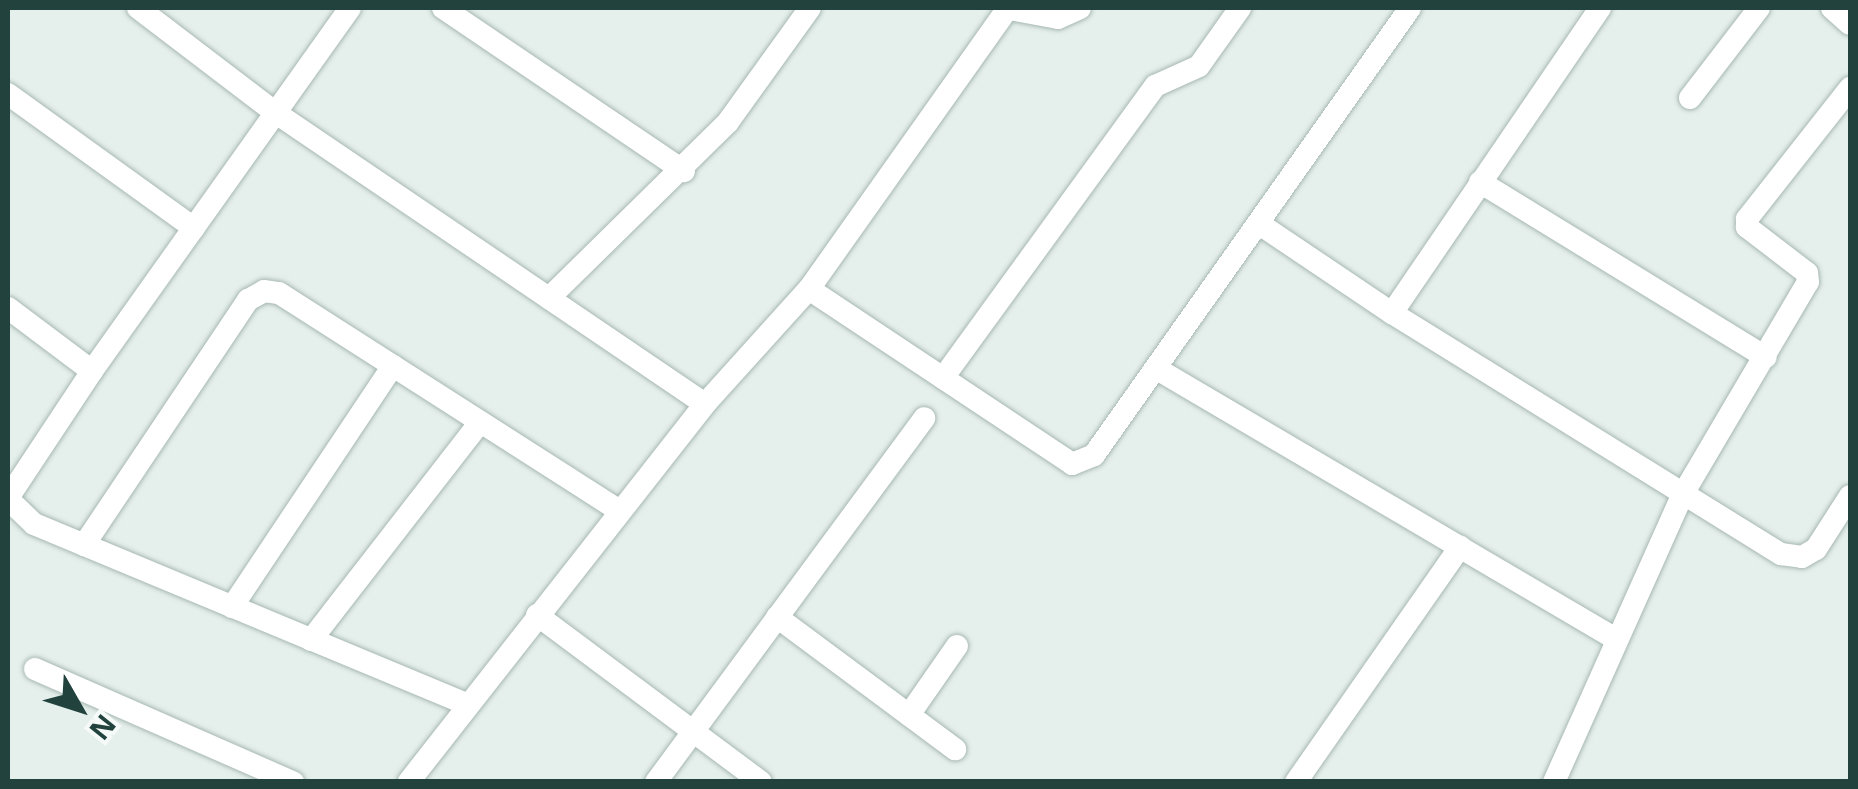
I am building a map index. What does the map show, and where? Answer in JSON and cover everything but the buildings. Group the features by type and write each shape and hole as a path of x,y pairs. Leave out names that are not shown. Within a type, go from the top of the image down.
{"street":[{"path":"138,8 276,113 706,404"},
{"path":"350,8 92,372 8,498 34,524 466,704"},
{"path":"442,8 684,170"},
{"path":"549,298 684,170 728,122 810,8"},
{"path":"409,782 466,704 706,404 808,288 1004,10 1058,18 1080,8"},
{"path":"942,378 1155,86 1199,66 1240,8"},
{"path":"808,288 1072,464 1094,455 1410,8"},
{"path":"1392,313 1600,8"},
{"path":"1690,98 1759,8"},
{"path":"1832,8 1850,24"},
{"path":"1554,782 1614,638 1683,494 1808,282 1807,274 1747,227 1748,219 1850,88"},
{"path":"8,94 194,228"},
{"path":"1480,182 1766,357"},
{"path":"1260,225 1392,313 1791,557 1816,549 1850,496"},
{"path":"84,545 248,300 264,291 278,293 620,512"},
{"path":"8,308 92,372"},
{"path":"232,606 393,366"},
{"path":"1157,368 1614,638"},
{"path":"656,782 924,418"},
{"path":"311,640 480,422"},
{"path":"1296,782 1460,547"},
{"path":"537,615 761,782"},
{"path":"777,617 955,749"},
{"path":"910,715 957,646"},
{"path":"36,669 293,782"}]}
